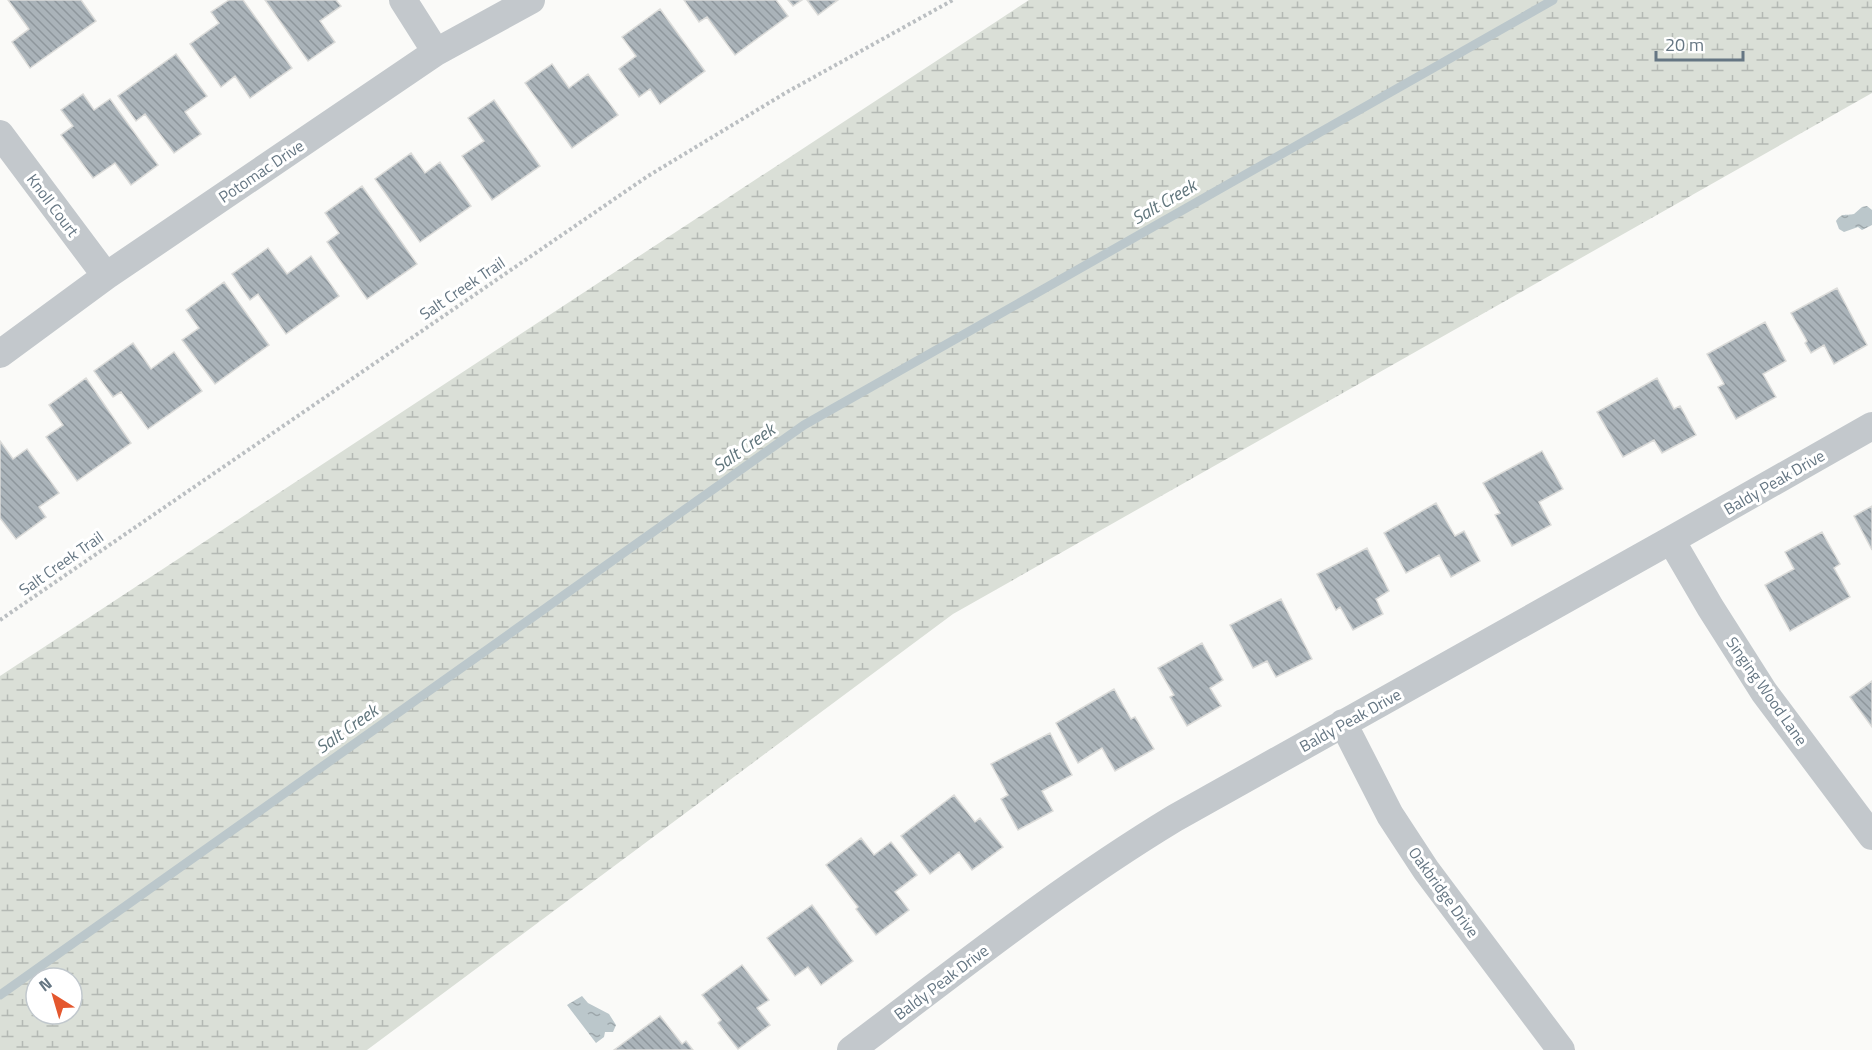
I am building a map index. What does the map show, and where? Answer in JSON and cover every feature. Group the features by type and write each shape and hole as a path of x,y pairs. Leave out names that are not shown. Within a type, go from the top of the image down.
{"street":[{"path":"403,0 436,52"},
{"name":"Potomac Drive","path":"0,354 106,276 436,52 531,0"},
{"name":"Knoll Court","path":"0,134 106,276"},
{"name":"Baldy Peak Drive","path":"851,1050 1032,913 1116,854 1185,812 1872,426"},
{"name":"Singing Wood Lane","path":"1671,540 1764,692 1872,836"},
{"name":"Oakbridge Drive","path":"1343,723 1390,815 1426,870 1561,1050"}],"path":[{"name":"Salt Creek Trail","path":"0,620 648,176 787,92 952,0"}],"green space":[{"path":"1029,0 1872,0 1872,93 953,614 367,1050 0,1050 0,676"}],"water":[{"path":"1867,206 1872,210 1872,225 1862,230 1858,227 1844,232 1839,229 1836,221 1840,216 1854,214"},
{"path":"582,996 588,1003 609,1014 616,1025 613,1032 605,1032 604,1037 596,1043 567,1005"}],"building":[{"path":"8,0 81,0 96,21 30,68 12,42 29,29"},
{"path":"229,0 243,0 292,68 250,98 235,76 221,87 190,44 219,23 211,12"},
{"path":"265,0 336,0 341,6 320,21 335,42 308,61"},
{"path":"684,0 776,0 788,16 735,55 707,17 699,22"},
{"path":"788,0 802,0 793,6"},
{"path":"807,0 838,0 818,15"},
{"path":"660,9 705,71 660,104 650,89 639,97 619,69 636,56 622,37"},
{"path":"176,54 207,96 185,112 201,134 174,153 145,114 136,121 118,96"},
{"path":"552,64 569,88 588,74 618,115 572,148 525,83"},
{"path":"83,94 94,110 110,99 158,165 131,185 115,163 93,178 61,135 73,126 61,110"},
{"path":"494,100 540,166 492,200 462,156 484,141 468,118"},
{"path":"411,153 425,173 440,162 471,206 420,242 375,179"},
{"path":"362,186 417,264 367,299 327,242 339,233 325,213"},
{"path":"268,248 287,274 311,256 339,296 286,334 258,294 250,300 232,274"},
{"path":"224,282 269,345 215,384 182,340 199,328 186,310"},
{"path":"1837,288 1867,345 1834,364 1824,345 1811,353 1791,313"},
{"path":"1765,322 1786,361 1763,374 1776,397 1736,419 1718,387 1724,384 1707,354"},
{"path":"133,343 151,369 174,352 202,391 148,429 121,392 113,397 94,371"},
{"path":"86,378 131,443 77,481 46,437 63,425 49,405"},
{"path":"1657,378 1674,409 1680,406 1696,435 1662,453 1654,440 1623,457 1597,412"},
{"path":"0,441 13,459 27,449 59,493 39,507 46,517 16,539 0,518"},
{"path":"1542,451 1563,489 1539,502 1551,525 1512,546 1495,515 1500,513 1483,483"},
{"path":"1436,503 1455,536 1464,531 1480,561 1451,577 1439,555 1406,573 1384,533"},
{"path":"1872,506 1872,550 1854,516"},
{"path":"1822,532 1840,564 1834,568 1850,597 1790,631 1765,585 1794,569 1785,552"},
{"path":"1367,548 1389,591 1376,599 1383,614 1353,630 1340,607 1336,610 1317,574"},
{"path":"1281,599 1312,659 1276,677 1267,661 1253,668 1230,625"},
{"path":"1202,643 1223,680 1210,688 1221,706 1187,726 1170,697 1174,695 1158,668"},
{"path":"1872,681 1872,727 1850,697"},
{"path":"1114,689 1131,719 1135,717 1154,749 1115,771 1102,748 1078,763 1056,723"},
{"path":"1050,733 1072,775 1042,791 1053,811 1018,830 1001,799 1008,795 991,764"},
{"path":"954,795 975,822 980,818 1003,847 972,870 959,852 930,874 901,836"},
{"path":"861,838 874,855 891,842 917,875 895,892 909,910 876,935 826,865"},
{"path":"812,905 853,961 821,985 808,967 795,976 767,938"},
{"path":"742,965 769,1000 757,1008 770,1025 738,1049 718,1023 721,1020 702,995"},
{"path":"660,1016 682,1044 686,1041 693,1050 614,1050"}],"waterway":[{"name":"Salt Creek","path":"0,995 804,425 1553,0"}]}
